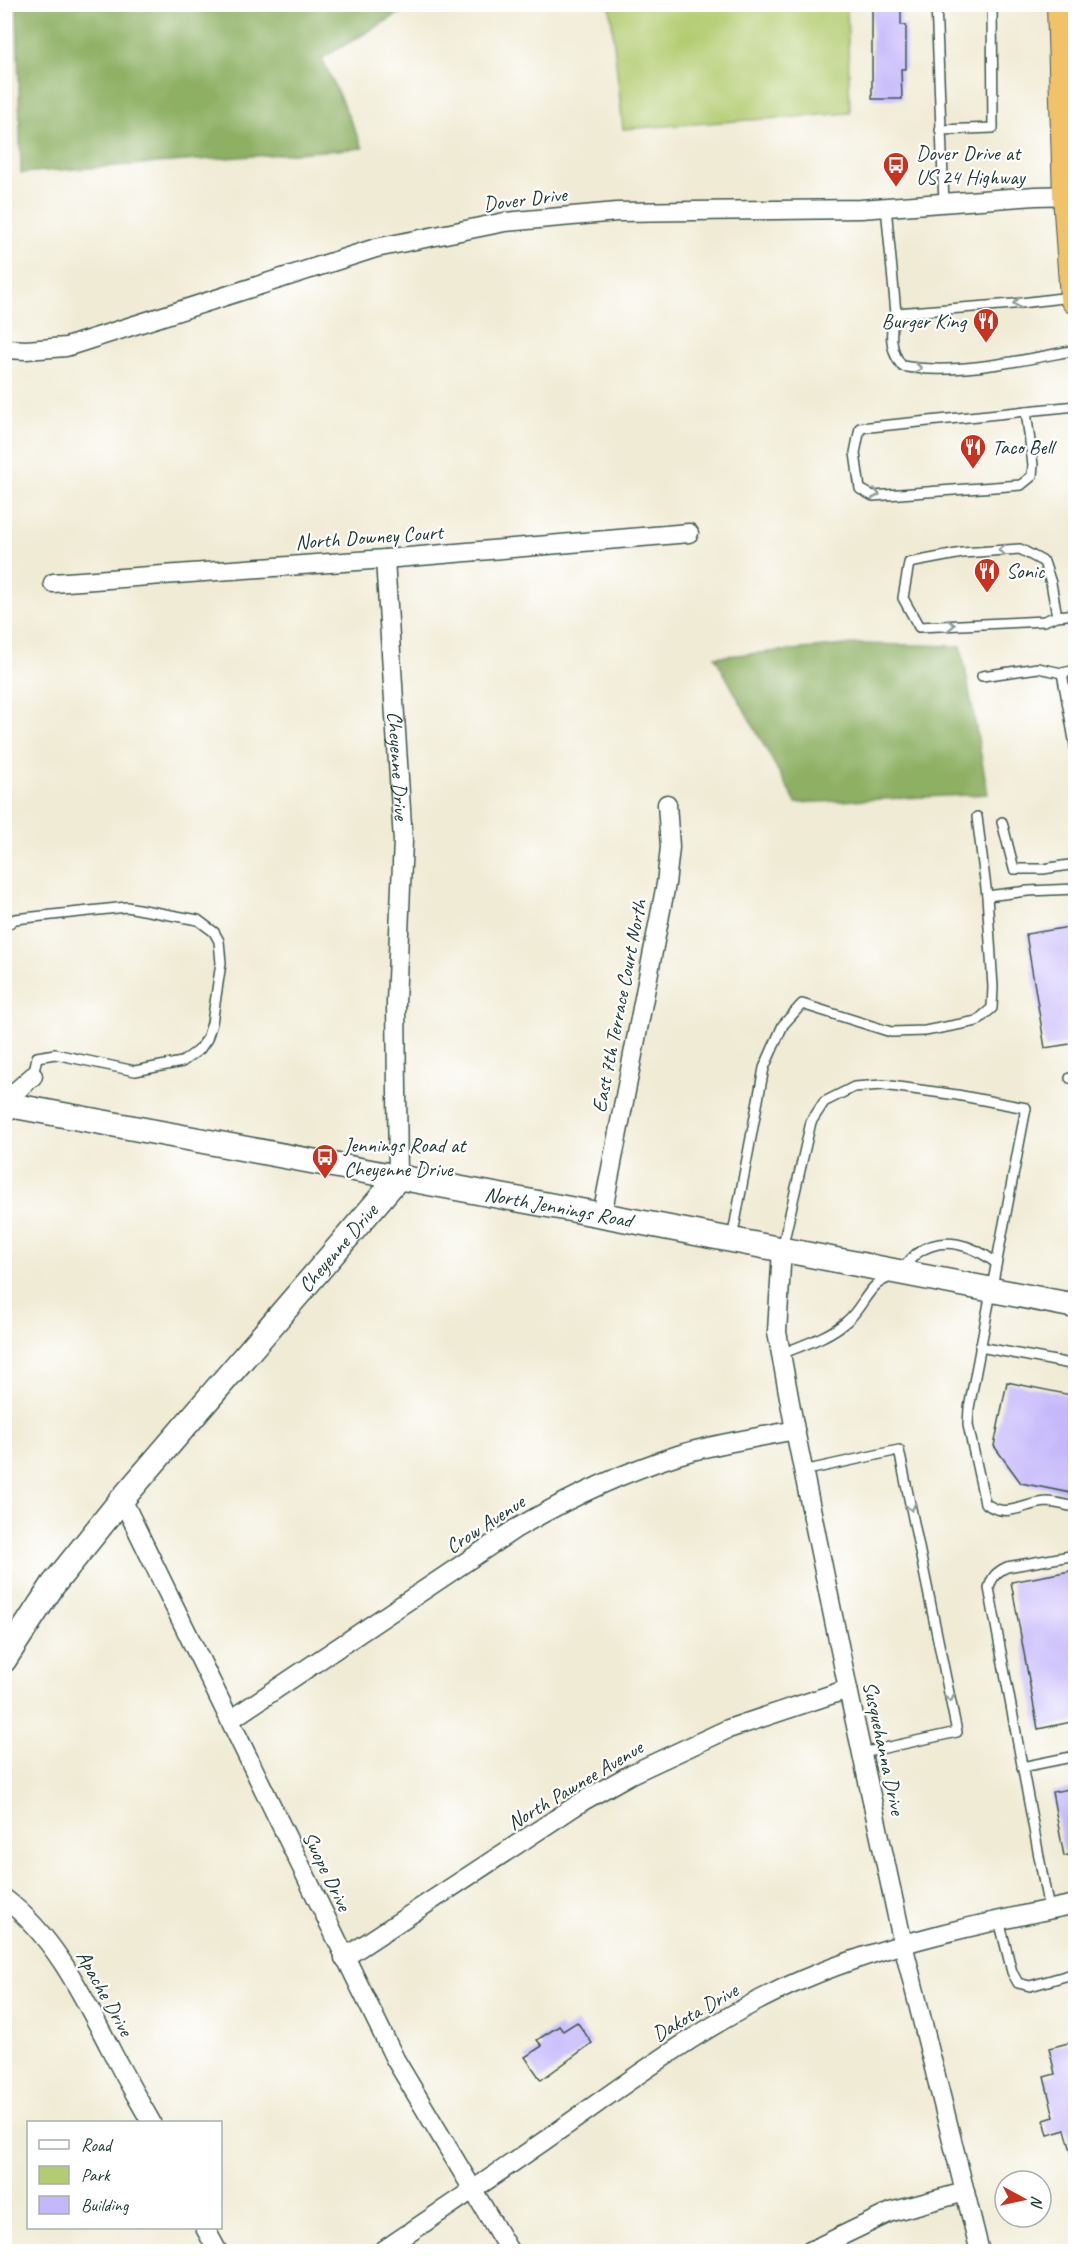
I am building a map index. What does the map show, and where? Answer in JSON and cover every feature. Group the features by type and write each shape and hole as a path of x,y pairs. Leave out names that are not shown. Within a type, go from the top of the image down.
{"highway":[{"path":"1063,4 1075,297"}],"street":[{"name":"Dover Drive","path":"4,349 66,347 376,248 505,222 617,212 886,207 1035,196 1072,196"},
{"name":"North Downey Court","path":"53,583 385,559 689,533"},
{"name":"Cheyenne Drive","path":"4,1660 53,1585 122,1499 398,1178 396,1002 403,841 385,559"},
{"name":"East 7th Terrace Court North","path":"602,1215 666,884 670,847 667,804"},
{"path":"4,1103 33,1076"},
{"name":"North Jennings Road","path":"4,1103 732,1239 1076,1306"},
{"name":"Susquehanna Drive","path":"782,1249 777,1332 803,1471 903,1944 980,2252"},
{"name":"Crow Avenue","path":"230,1720 515,1529 561,1503 625,1474 680,1454 795,1430"},
{"name":"Swope Drive","path":"122,1499 394,2059 510,2252"},
{"name":"North Pawnee Avenue","path":"344,1958 583,1801 631,1774 728,1729 848,1689"},
{"name":"Apache Drive","path":"4,1898 36,1928 58,1956 84,1996 150,2121"},
{"name":"Dakota Drive","path":"381,2252 473,2191 659,2059 720,2021 804,1979 903,1944 1076,1904"},
{"path":"808,2252 891,2212 965,2192"},
{"path":"206,2229 218,2252"}],"lane":[{"path":"936,4 944,203"},
{"path":"940,130 993,128 992,4"},
{"path":"886,207 896,313 891,326 894,356 902,366 918,369 978,367 1076,350"},
{"path":"896,313 1075,297"},
{"path":"1026,411 1033,465 1032,476 1021,485 873,496 860,489 855,453 860,428 1026,411 1076,406"},
{"path":"1057,615 1044,562 1020,549 962,553 909,563 903,598 919,627 1044,621 1057,615 1076,614"},
{"path":"982,676 1038,669 1062,673 1076,670"},
{"path":"1062,673 1076,751"},
{"path":"732,1239 765,1068 783,1025 802,1004 891,1032 925,1031 977,1021 992,1008 993,987 987,896 977,817"},
{"path":"1002,822 1014,869 1043,869 1076,864"},
{"path":"987,896 1028,891 1076,890"},
{"path":"4,927 15,919 127,907 198,920 214,932 219,941 221,963 212,1023 207,1039 200,1050 182,1062 135,1071 55,1054 37,1057 33,1076"},
{"path":"782,1249 811,1122 824,1102 854,1087 883,1085 957,1095 1026,1108 968,1425 985,1503 994,1510 1006,1512 1048,1502 1076,1507"},
{"path":"781,1354 812,1342 847,1322 876,1285 899,1272 917,1253 937,1245 959,1243 980,1251 996,1263"},
{"path":"981,1347 1076,1365"},
{"path":"803,1471 899,1450 957,1732 862,1753"},
{"path":"1048,1910 988,1588 992,1577 999,1570 1076,1554"},
{"path":"1022,1767 1076,1756"},
{"path":"999,1920 1012,1972 1018,1983 1030,1986 1076,1973"}],"green space":[{"path":"17,4 414,5 322,58 363,148 21,173"},
{"path":"610,5 847,5 850,113 623,129"},
{"path":"858,644 961,646 988,794 796,803 715,657"}],"building":[{"path":"872,4 901,4 901,25 906,25 906,69 901,69 902,99 872,99"},
{"path":"1076,926 1076,1043 1045,1048 1026,934"},
{"path":"1007,1382 1076,1396 1076,1494 1021,1483 994,1446"},
{"path":"1076,1570 1076,1721 1038,1729 1011,1582"},
{"path":"1076,1788 1076,1853 1064,1856 1052,1792"},
{"path":"577,2022 592,2043 541,2080 525,2057 542,2046 537,2040 559,2026 563,2031"},
{"path":"1076,2041 1075,2165 1065,2130 1048,2135 1044,2120 1054,2117 1044,2077 1055,2074 1049,2048"}],"place":[{"name":"Dover Drive at US 24 Highway","path":"896,188"},
{"name":"Burger King","path":"986,344"},
{"name":"Taco Bell","path":"973,470"},
{"name":"Sonic","path":"987,594"},
{"name":"Jennings Road at Cheyenne Drive","path":"325,1180"}]}
